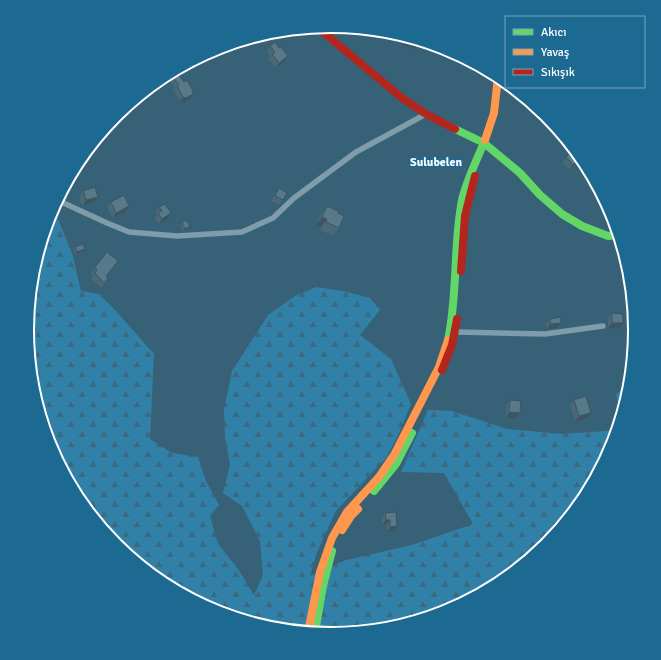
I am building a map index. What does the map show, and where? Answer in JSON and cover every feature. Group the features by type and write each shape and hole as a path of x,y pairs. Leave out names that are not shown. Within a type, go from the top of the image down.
{"main road":[{"path":"325,33 402,98 426,114 486,145 520,174 540,195 562,214 582,226 608,236 612,236"},
{"path":"309,626 318,581 331,540 346,513 367,492 394,455 447,360 457,332 465,216 474,180 486,145 495,108 497,84"},
{"path":"315,626 323,586 334,546 351,516 384,480 396,464 448,344 455,295 459,224 462,200 468,183 497,123 502,87"}],"street":[{"path":"62,203 107,224 129,232 177,236 242,232 273,218 294,198 356,152 426,114"},
{"path":"457,332 545,334 603,326"}],"green space":[{"path":"55,219 58,219 72,253 81,291 99,294 154,354 150,439 172,453 198,457 206,481 219,505 210,516 218,544 238,569 254,595 263,575 260,541 242,506 223,493 230,465 225,438 224,410 232,371 268,315 295,296 316,287 343,291 370,298 380,310 360,335 391,359 411,404 387,457 336,511 317,552 310,576 346,560 412,545 473,524 444,473 401,472 428,410 452,411 507,429 561,434 610,430 588,479 554,526 541,540 511,566 496,577 462,596 407,617 350,626 330,627 292,624 254,617 235,611 199,596 165,577 120,540 95,511 84,495 73,478 56,444 39,388 34,349 34,311 39,272"},
{"path":"622,389 618,403 616,395"}],"building":[{"path":"275,42 288,56 279,63 272,54 275,52 270,46"},
{"path":"179,75 184,82 187,80 193,94 186,98 183,97 177,86 179,84 173,78"},
{"path":"569,154 575,163 573,165 566,157"},
{"path":"95,187 98,197 86,200 83,191"},
{"path":"279,188 287,193 283,200 275,196"},
{"path":"124,195 129,206 116,213 111,202"},
{"path":"165,204 171,213 162,219 158,213 162,211 159,207"},
{"path":"327,206 338,211 338,213 344,216 339,228 326,222 327,219 322,217"},
{"path":"186,220 190,226 185,229 182,223"},
{"path":"83,244 85,249 77,252 75,247"},
{"path":"107,252 118,261 106,276 108,278 104,283 95,273 97,270 95,267"},
{"path":"612,313 623,314 623,323 612,323"},
{"path":"560,317 561,323 550,324 550,319"},
{"path":"586,396 591,413 579,416 574,400"},
{"path":"510,400 521,401 520,413 509,412"},
{"path":"396,512 397,526 390,527 390,520 386,520 385,513"}],"traffic: fast":[{"path":"455,129 484,143 520,173 540,195 562,214 582,226 608,236 612,236"},
{"path":"448,340 453,305 457,235 462,200 469,177 485,140"},
{"path":"374,491 396,464 412,433"},
{"path":"316,626 323,586 332,551"}],"traffic: slow":[{"path":"485,140 494,113 497,84"},
{"path":"309,626 320,572 332,538 347,512 379,477 394,455 439,367 448,340"},
{"path":"342,530 351,516 358,509"}],"traffic: jam":[{"path":"325,33 402,98 426,114 455,129"},
{"path":"461,271 465,216 475,176"},
{"path":"442,370 452,345 457,319"}],"district":[{"name":"Sulubelen","path":"436,162"}]}
